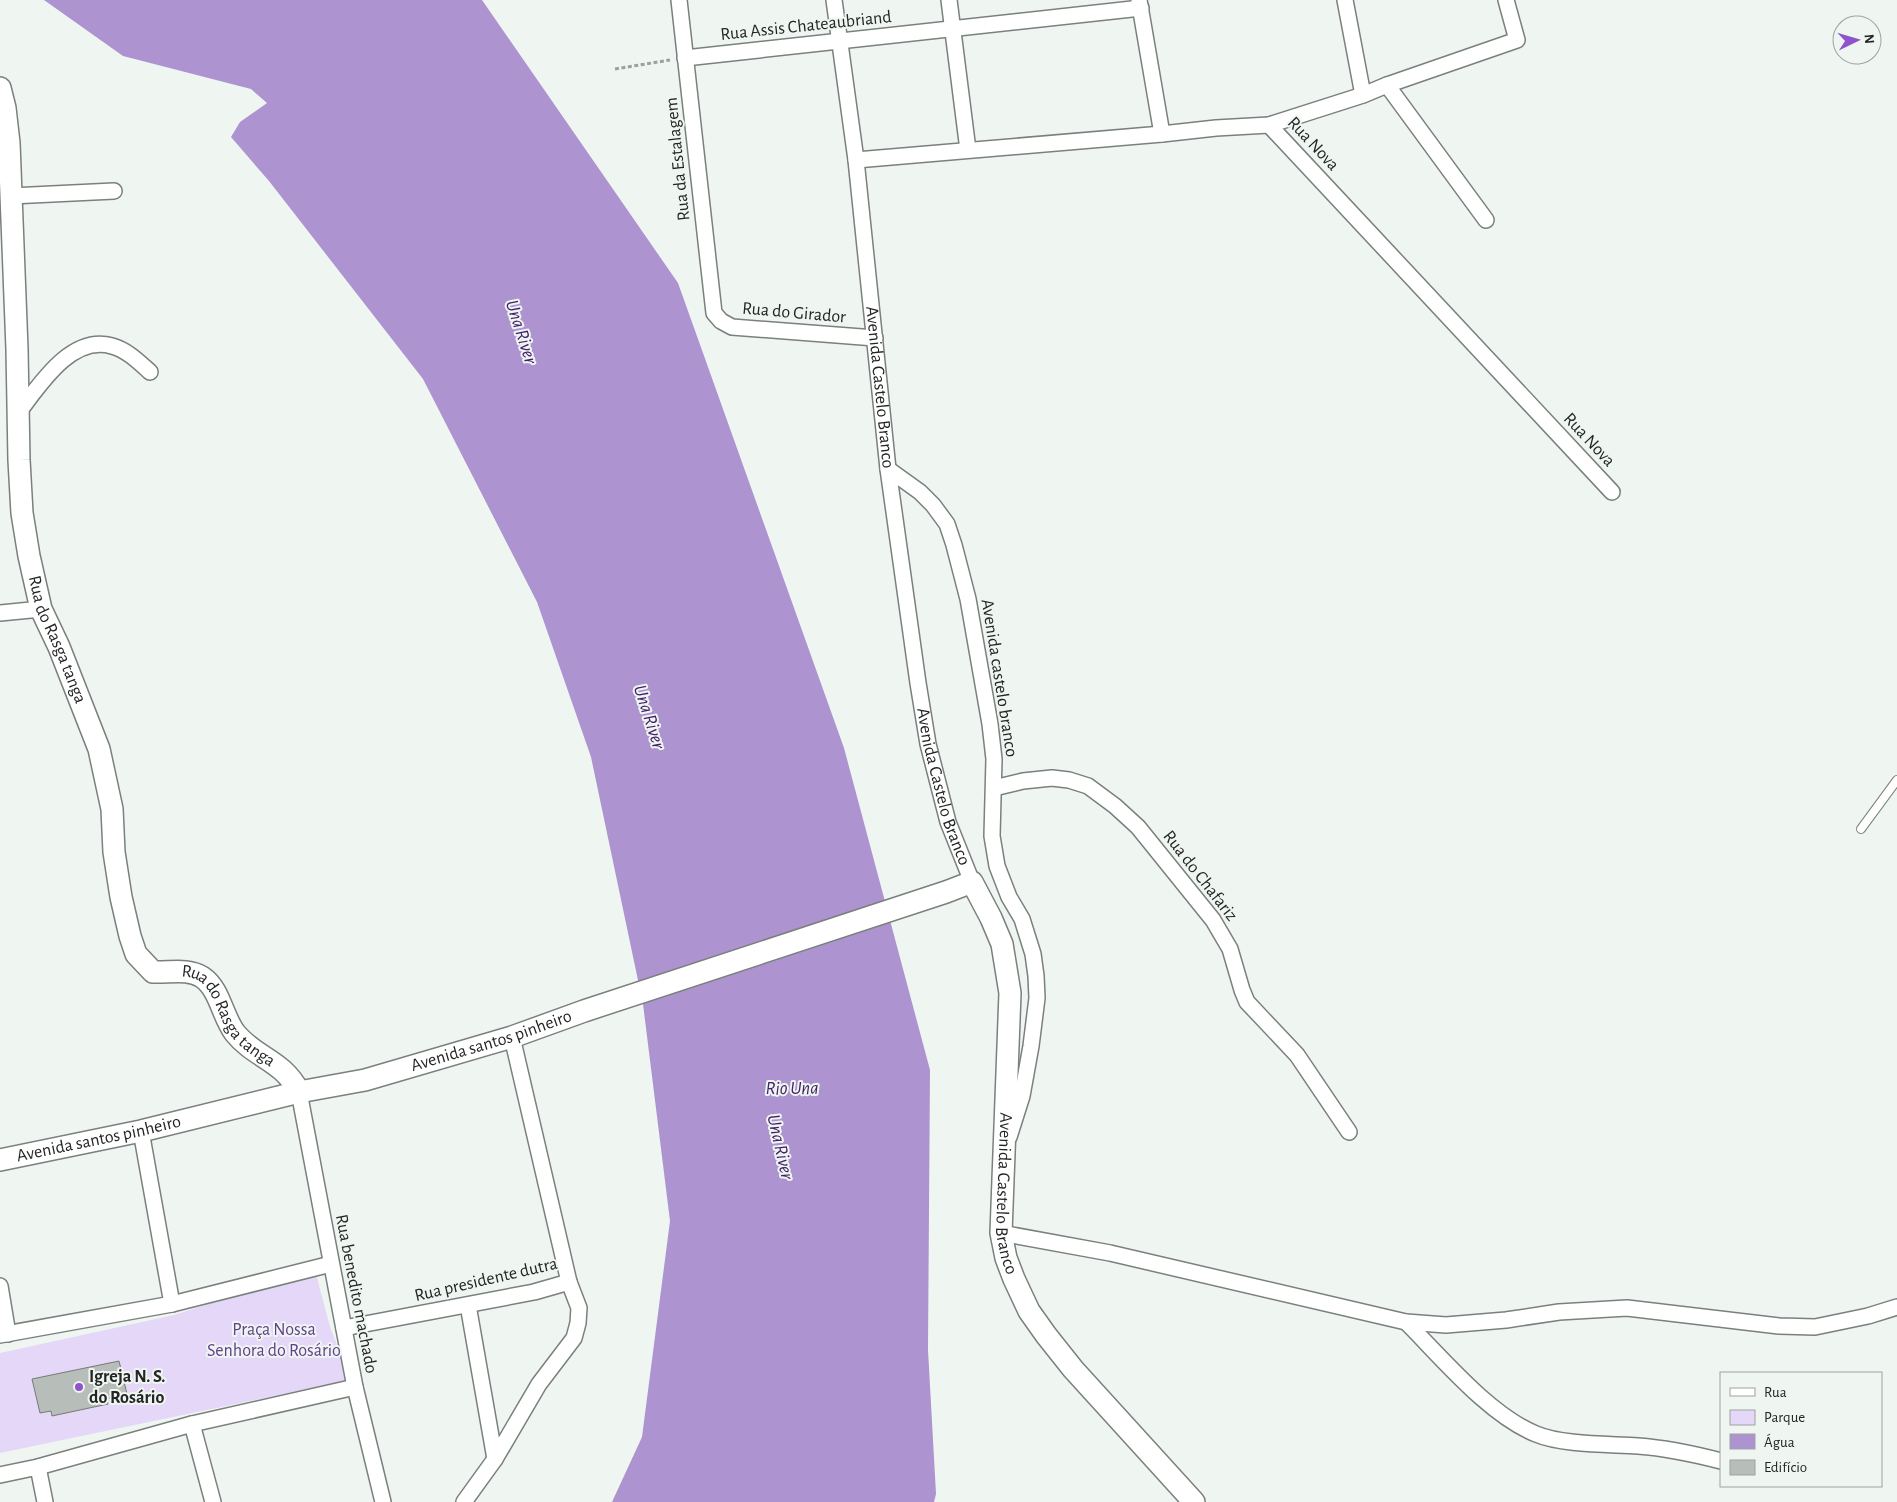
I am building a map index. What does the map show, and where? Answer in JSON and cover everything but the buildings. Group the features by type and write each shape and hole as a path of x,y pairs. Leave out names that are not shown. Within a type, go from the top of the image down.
{"street":[{"name":"Rua da Estalagem","path":"679,0 714,314"},
{"name":"Avenida Castelo Branco","path":"834,0 856,160 888,469 928,744 948,822 972,882 1002,944 1007,970 1010,993 1001,1233 1006,1258 1029,1311 1046,1335 1073,1368 1194,1502"},
{"path":"949,0 968,150"},
{"path":"1345,0 1363,95"},
{"path":"1269,125 1363,95 1517,40 1506,0"},
{"name":"Rua Assis Chateaubriand","path":"685,58 953,28 1140,4"},
{"path":"1140,4 1162,134"},
{"path":"1387,85 1486,220"},
{"name":"Rua do Rasga tanga","path":"0,88 9,143 18,349 18,413 22,513 40,609 59,647 99,749 112,809 114,852 121,897 136,954 153,972 190,972 203,977 214,990 227,1021 236,1034 247,1045 271,1060 286,1073 299,1092"},
{"name":"Rua Nova","path":"856,160 1269,125 1612,492"},
{"path":"11,196 114,191"},
{"name":"Rua do Girador","path":"714,314 721,321 732,327 875,338"},
{"path":"18,413 55,366 78,350 88,346 101,344 113,346 128,353 150,372"},
{"name":"Avenida castelo branco","path":"888,469 920,492 933,505 947,524 952,538 968,599 994,759 994,788 991,813 996,866 1009,897 1022,920 1033,954 1037,998 1030,1054 1022,1096 1014,1125 1004,1150"},
{"path":"0,613 40,609"},
{"name":"Rua do Chafariz","path":"994,788 1033,780 1052,778 1069,780 1088,786 1115,806 1132,822 1193,893 1213,920 1230,949 1242,990 1248,1002 1257,1014 1297,1055 1350,1132"},
{"name":"Avenida santos pinheiro","path":"0,1160 141,1131 299,1092 365,1080 512,1037 584,1011 972,882"},
{"name":"Rua presidente dutra","path":"344,1328 569,1282 512,1037"},
{"name":"Rua benedito machado","path":"299,1092 355,1387 383,1502"},
{"path":"141,1131 172,1304"},
{"path":"1001,1233 1110,1253 1406,1322 1455,1324 1506,1320 1559,1312 1627,1308 1779,1326 1815,1327 1868,1316 1897,1307"},
{"path":"0,1286 4,1334 172,1304 331,1264"},
{"path":"464,1502 494,1459 540,1384 574,1338 579,1308 569,1282"},
{"path":"468,1304 494,1459"},
{"path":"1406,1322 1489,1403 1536,1435 1570,1441 1639,1446 1673,1451 1720,1462"},
{"path":"0,1475 38,1467 192,1424 355,1387"},
{"path":"192,1424 213,1502"},
{"path":"38,1467 45,1502"}],"lane":[{"path":"1861,828 1897,780"}],"path":[{"path":"615,69 685,58"}],"green space":[{"name":"Praça Nossa Senhora do Rosário","path":"315,1270 330,1327 351,1380 0,1453 0,1353 174,1315"}],"water":[{"name":"Rio Una","path":"44,0 482,0 678,283 844,748 930,1070 928,1350 936,1494 934,1502 612,1502 642,1437 670,1221 643,1004 591,757 537,602 423,379 269,181 231,137 240,122 267,103 251,89 123,56"}],"place":[{"name":"Igreja N. S. do Rosário","path":"79,1387"}],"water label":[{"name":"Una River","path":"521,332"},
{"name":"Una River","path":"649,717"},
{"name":"Una River","path":"780,1147"}]}
